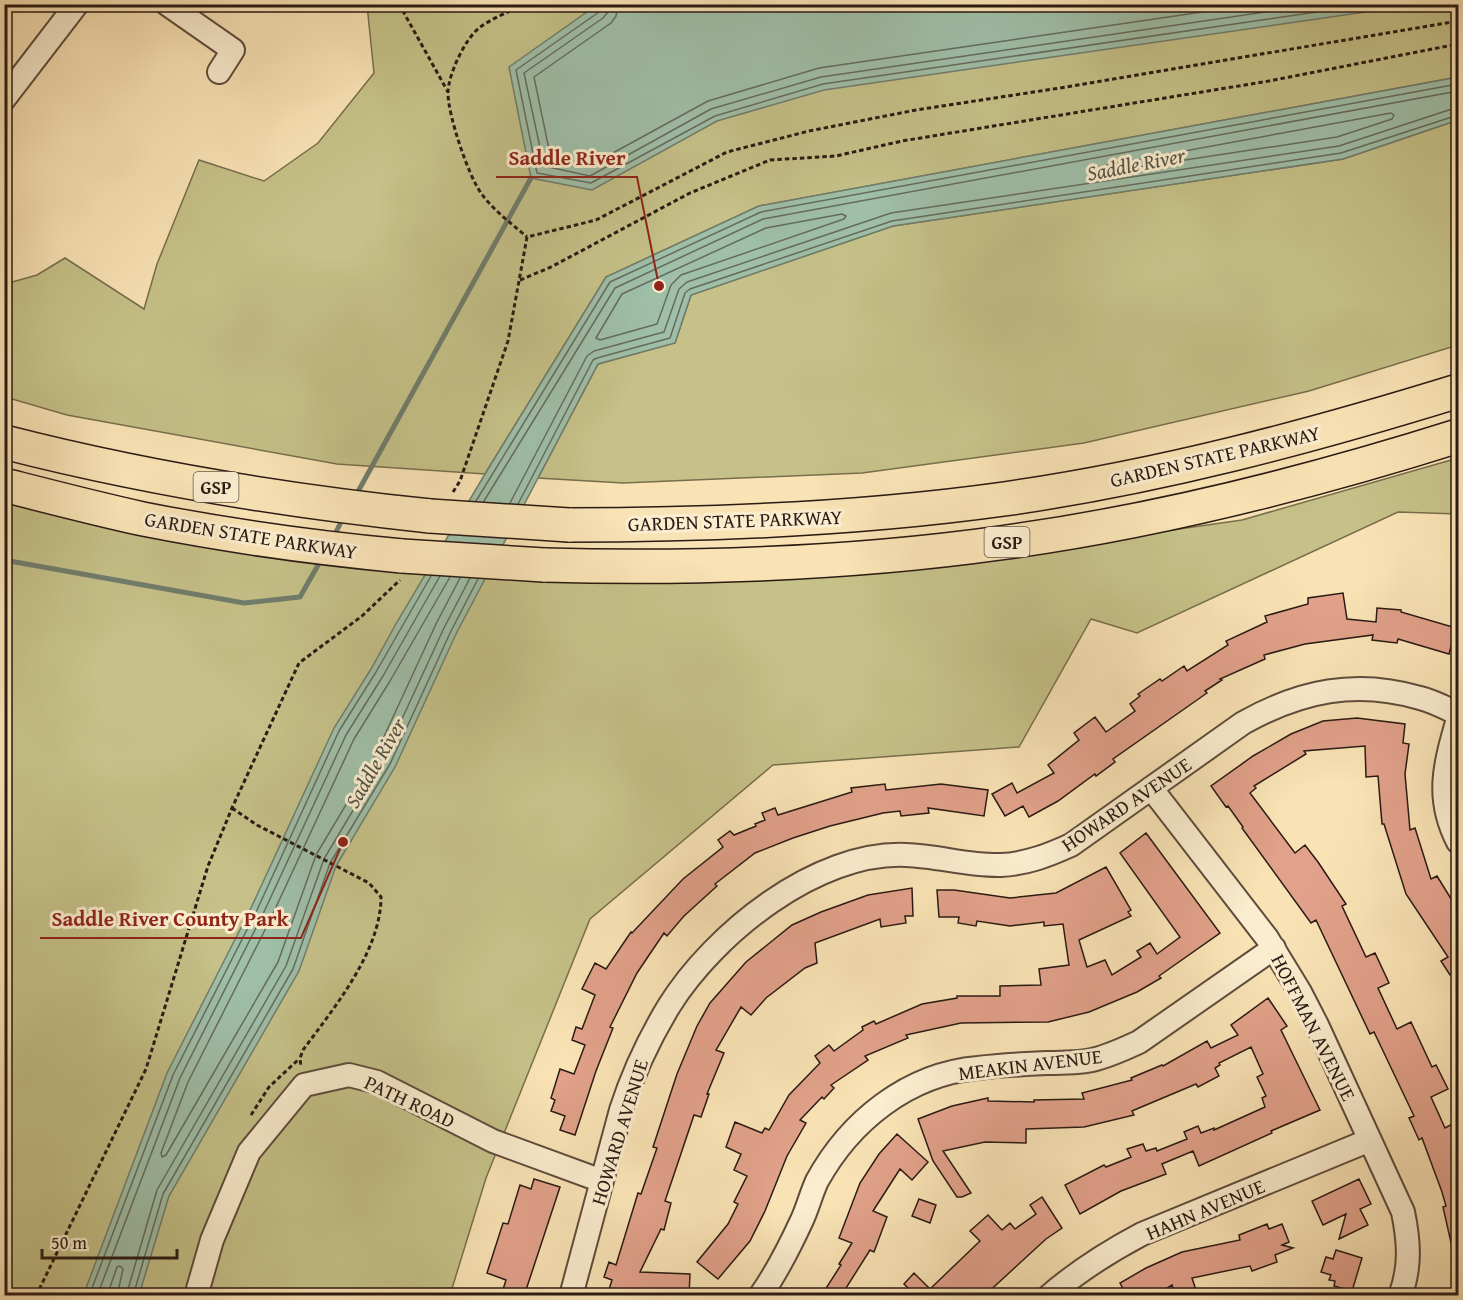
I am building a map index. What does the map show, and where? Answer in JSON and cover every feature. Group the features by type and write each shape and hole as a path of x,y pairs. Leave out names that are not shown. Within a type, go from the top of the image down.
{"highway":[{"name":"GARDEN STATE PARKWAY","path":"4,442 68,458 209,486 341,506 439,508 569,525 689,524 812,519 1004,499 1100,483 1195,464 1310,434 1458,391"},
{"name":"GARDEN STATE PARKWAY","path":"4,486 143,519 238,536 338,550 404,564 705,566 808,562 1000,543 1101,527 1276,489 1458,436"}],"street":[{"path":"4,99 77,4"},
{"path":"167,4 233,50 219,72"},
{"name":"HOWARD AVENUE","path":"571,1296 629,1086 647,1044 670,1005 693,973 725,940 755,914 793,889 854,861 880,856 906,855 1001,865 1026,862 1050,855 1071,845 1243,723 1270,708 1298,697 1331,690 1360,688 1394,691 1423,698 1458,714"},
{"path":"1458,719 1446,761 1443,785 1445,807 1458,842"},
{"name":"HOFFMAN AVENUE","path":"1151,788 1274,948 1317,1025 1403,1212 1408,1237 1408,1260 1400,1296"},
{"name":"MEAKIN AVENUE","path":"760,1296 775,1275 816,1184 832,1156 874,1111 924,1082 948,1074 976,1068 1059,1064 1090,1060 1115,1053 1139,1042 1274,948"},
{"name":"PATH ROAD","path":"303,1085 349,1075 377,1082 493,1141 602,1181"},
{"path":"196,1296 212,1240 249,1152 303,1085"},
{"name":"HAHN AVENUE","path":"1049,1296 1076,1274 1142,1234 1371,1140"}],"path":[{"path":"399,4 448,93 468,171 480,193 495,210 527,237"},
{"path":"448,93 451,76 459,57 478,28 524,4"},
{"path":"527,237 596,220 727,152 809,131 916,110 1458,21"},
{"path":"519,280 551,267 690,193 771,160 836,156 902,141 1280,79 1458,44"},
{"path":"439,508 460,481 508,341 527,237"},
{"path":"36,1296 146,1069 208,866 232,808 299,663 362,616 399,581 404,564"},
{"path":"232,808 257,825 369,883 381,897 381,914 374,937 347,990 303,1050 300,1058 303,1085"}],"shaded area":[{"path":"367,5 1458,5 1458,77 759,206 606,277 485,474 337,464 67,415 5,397 5,284 37,275 65,258 144,309 157,264 199,160 264,181 318,143 374,73"},
{"path":"1458,120 1458,345 1309,391 1084,443 862,473 623,483 538,478 598,364 675,343 691,295 893,226 1343,159"},
{"path":"1458,458 1458,514 1398,512 1137,633 1091,619 1019,747 773,765 590,919 486,1178 450,1295 5,1296 4,485 349,565 1081,543 1242,520"}],"water":[{"path":"603,5 1414,5 824,90 717,121 592,190 531,178 509,67 594,7"},
{"path":"1458,77 1458,120 1343,159 893,226 691,295 675,343 598,364 456,634 395,767 336,866 299,971 169,1196 139,1295 83,1296 167,1073 251,908 334,728 485,474 606,277 759,206"}],"building":[{"path":"1343,593 1347,619 1376,622 1377,608 1401,610 1401,612 1456,628 1449,654 1398,639 1397,643 1372,640 1373,635 1305,644 1264,655 1265,659 1220,679 1222,680 1205,691 1207,693 1113,759 1115,762 1096,776 1095,774 1058,801 1029,817 1023,806 1005,816 992,794 1012,783 1017,793 1054,773 1048,765 1079,740 1074,733 1095,717 1106,732 1135,711 1130,704 1140,696 1138,694 1184,666 1187,671 1228,645 1226,641 1267,622 1265,616 1308,604 1308,598"},
{"path":"1357,718 1405,724 1403,743 1409,744 1405,774 1410,830 1415,828 1431,879 1437,876 1458,910 1458,973 1457,970 1450,975 1441,961 1448,957 1406,894 1384,824 1382,824 1378,776 1366,777 1365,746 1304,751 1306,754 1254,786 1256,788 1250,793 1295,853 1305,845 1318,862 1346,904 1342,906 1366,957 1375,953 1389,983 1378,988 1397,1029 1411,1022 1432,1067 1436,1065 1448,1089 1431,1097 1445,1128 1458,1121 1458,1247 1452,1247 1442,1192 1422,1138 1419,1140 1409,1118 1414,1116 1374,1032 1370,1034 1316,920 1311,923 1228,806 1226,807 1211,786 1253,756 1291,734 1323,721"},
{"path":"885,784 886,790 941,784 988,790 984,816 928,808 929,813 901,816 900,811 883,813 830,826 755,853 715,884 717,886 684,916 667,936 664,933 637,973 610,1027 613,1028 575,1135 560,1130 565,1116 551,1111 555,1100 551,1098 560,1069 574,1074 585,1045 572,1040 576,1027 582,1029 595,995 582,989 595,963 606,969 631,932 683,879 723,847 718,840 730,831 734,835 756,826 755,824 765,820 762,813 775,808 778,815 852,792 851,788"},
{"path":"1146,833 1220,933 1159,976 1161,978 1137,992 1089,1012 1048,1022 961,1023 906,1035 908,1038 865,1056 868,1060 831,1085 834,1088 800,1120 806,1123 787,1156 750,1241 718,1279 697,1262 728,1224 738,1204 734,1202 747,1176 734,1170 741,1154 726,1147 735,1122 762,1133 765,1128 769,1130 789,1095 820,1063 815,1056 829,1045 834,1051 863,1030 862,1027 874,1021 876,1024 922,1004 957,998 957,996 1000,996 1000,986 1041,985 1039,969 1069,965 1063,924 1044,926 1044,922 1010,926 977,921 976,926 958,923 959,917 939,917 937,890 954,890 1010,898 1056,893 1106,867 1131,910 1128,912 1131,916 1079,940 1087,967 1105,960 1112,975 1141,957 1137,951 1150,943 1157,954 1180,937 1120,853"},
{"path":"912,888 913,916 905,916 906,923 881,927 880,919 815,943 817,963 805,968 766,998 751,1015 741,1007 716,1050 724,1053 707,1094 709,1094 701,1117 694,1115 665,1201 671,1203 664,1230 661,1229 640,1272 690,1274 689,1296 607,1296 612,1280 604,1277 609,1262 616,1265 638,1193 641,1194 657,1148 653,1147 677,1074 697,1026 710,1003 746,962 792,925 868,895"},
{"path":"1268,998 1287,1026 1281,1030 1320,1110 1199,1166 1193,1151 1162,1164 1166,1174 1121,1191 1080,1214 1065,1185 1104,1165 1106,1167 1131,1157 1127,1149 1143,1144 1146,1151 1156,1148 1157,1151 1187,1139 1184,1132 1198,1126 1201,1133 1214,1128 1214,1130 1265,1107 1262,1098 1266,1096 1257,1077 1263,1074 1251,1047 1219,1063 1220,1065 1215,1068 1219,1076 1198,1087 1196,1084 1132,1111 1134,1115 1084,1127 1026,1129 1026,1143 985,1142 943,1151 971,1193 962,1197 957,1197 933,1161 918,1119 952,1106 988,1098 988,1101 1034,1102 1034,1100 1084,1099 1082,1093 1132,1080 1131,1078 1163,1066 1207,1041 1211,1048 1238,1035 1231,1025"},
{"path":"897,1134 928,1162 912,1180 900,1169 873,1211 887,1217 874,1252 870,1250 841,1296 821,1296 852,1243 839,1238 860,1183 879,1154"},
{"path":"534,1179 560,1187 524,1296 501,1296 506,1280 487,1273 503,1223 508,1224 520,1185 531,1189"},
{"path":"1359,1179 1371,1204 1360,1209 1368,1225 1339,1239 1346,1214 1323,1225 1312,1201"},
{"path":"1042,1197 1062,1228 1046,1239 984,1296 916,1296 904,1284 914,1273 930,1289 980,1241 970,1231 988,1215 1002,1230 1010,1223 1015,1229 1036,1214 1030,1205"},
{"path":"919,1199 936,1205 930,1223 912,1216"},
{"path":"1267,1224 1269,1229 1282,1224 1289,1242 1282,1245 1293,1248 1275,1255 1277,1262 1252,1271 1250,1266 1192,1278 1198,1296 1175,1296 1172,1285 1155,1296 1127,1296 1120,1283 1182,1252 1240,1240 1239,1235"},
{"path":"1336,1250 1362,1258 1352,1291 1334,1286 1335,1281 1329,1280 1331,1275 1321,1272 1326,1257 1333,1259"}],"waterway":[{"path":"355,497 531,178"},
{"path":"334,536 343,518"},
{"path":"4,560 244,603 300,597 322,558"}],"place":[{"name":"Saddle River","path":"659,286"},
{"name":"Saddle River County Park","path":"343,842"}]}
